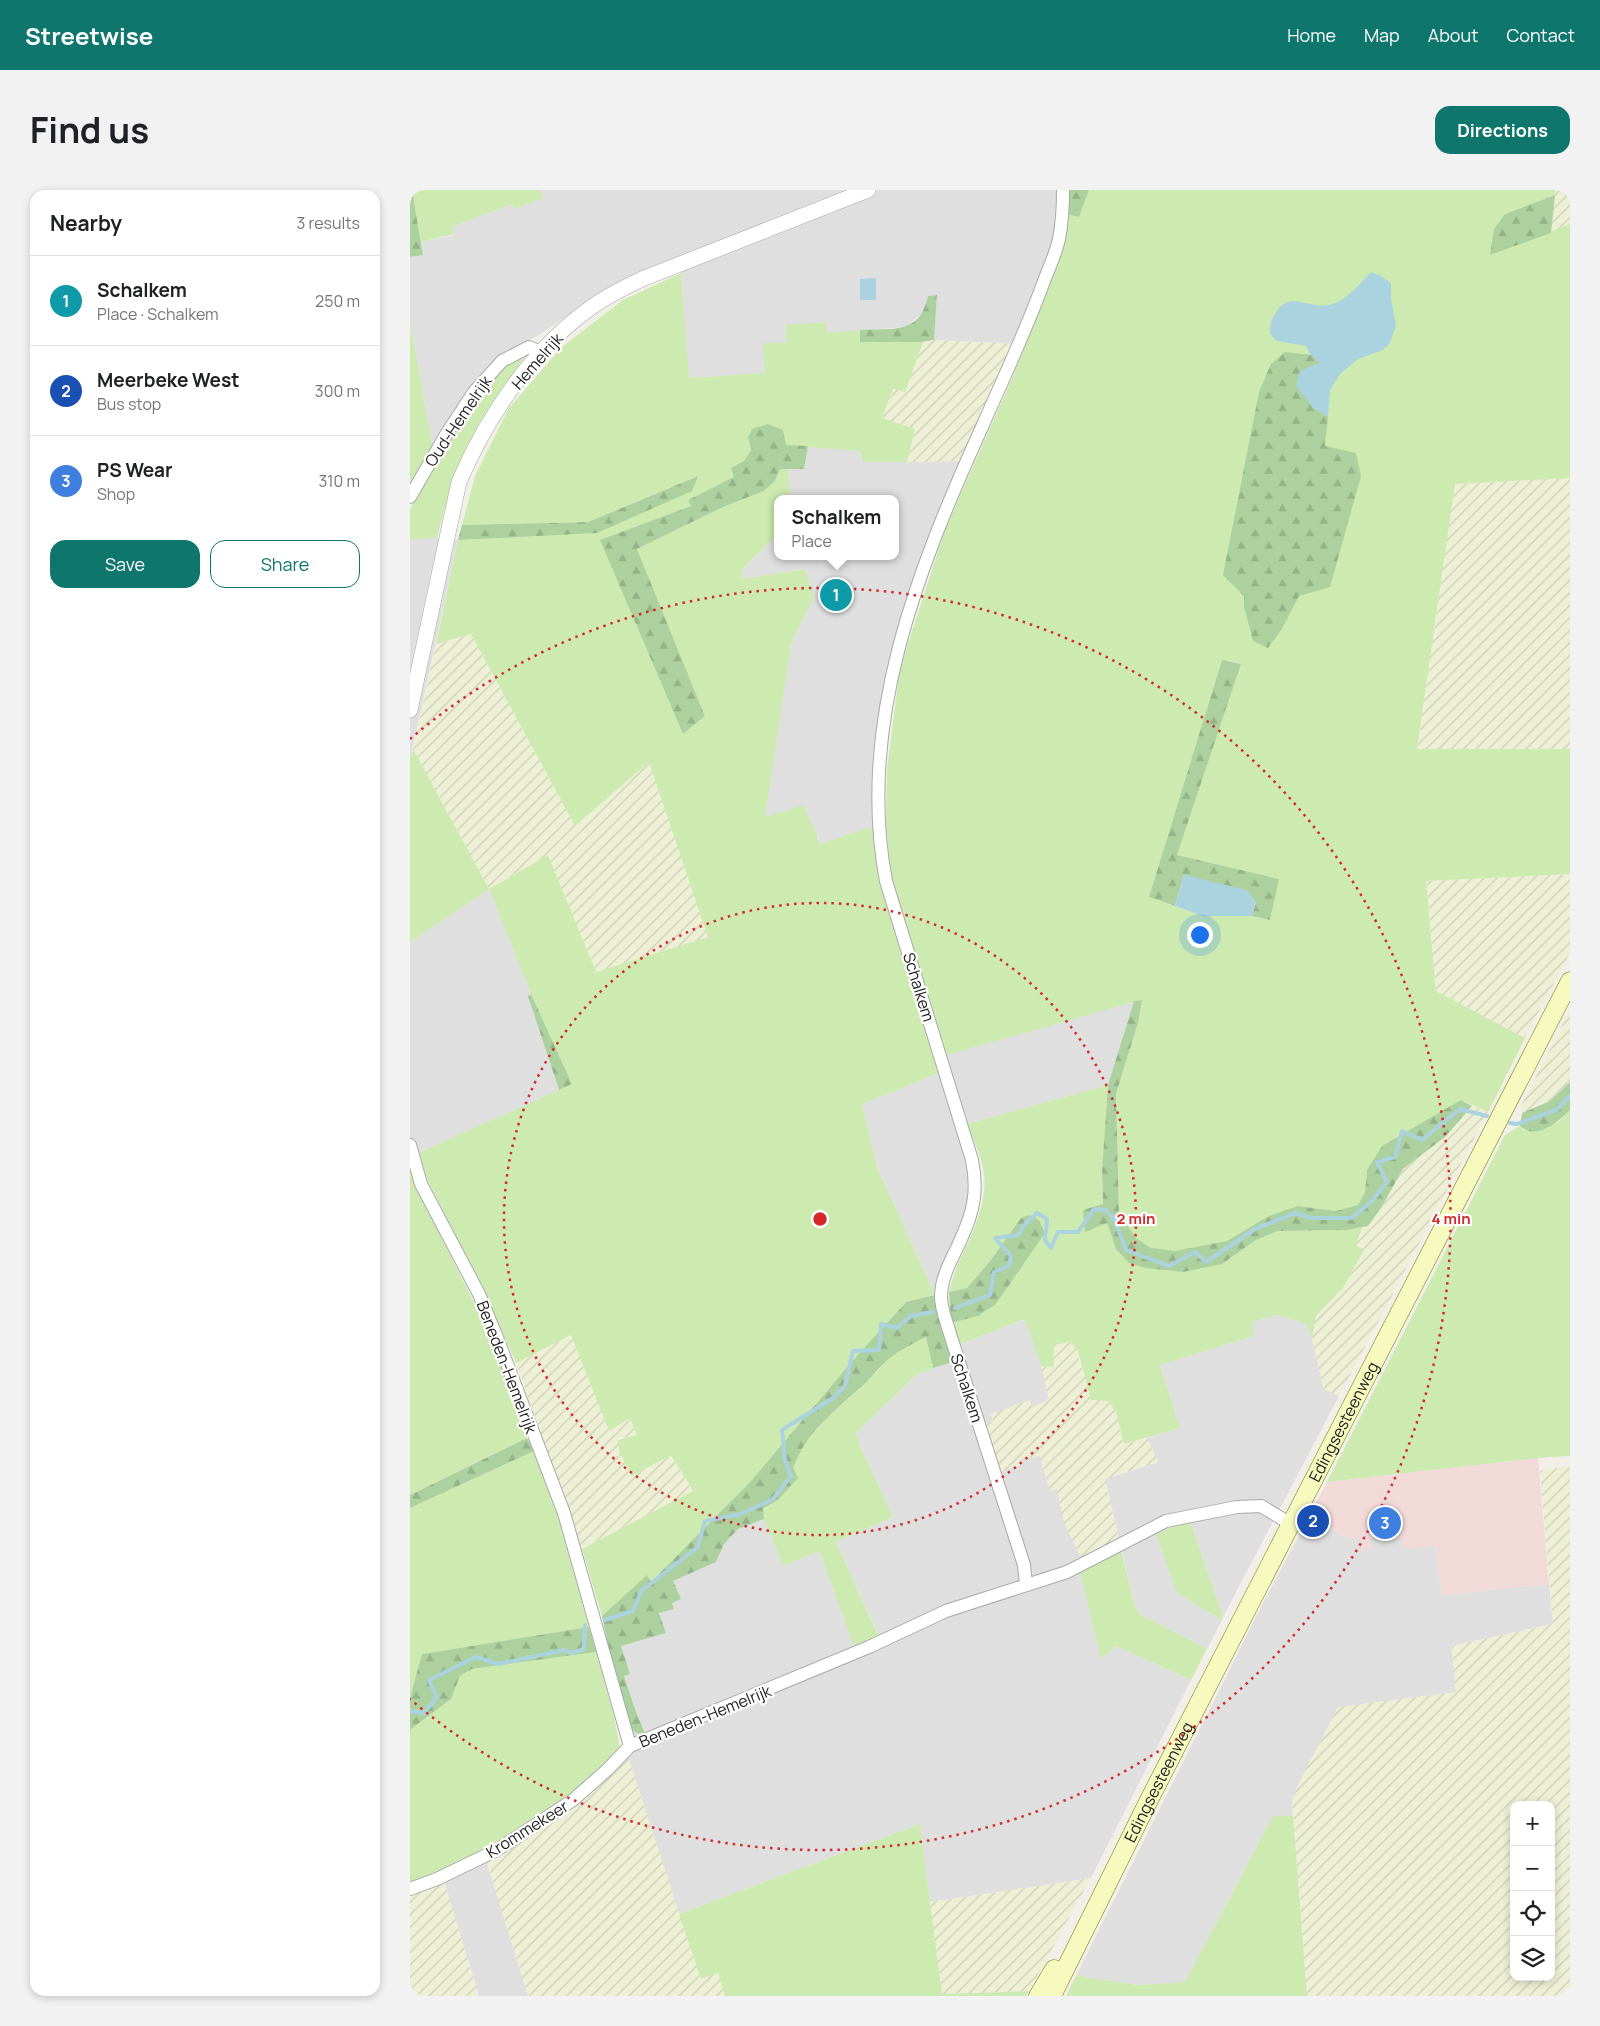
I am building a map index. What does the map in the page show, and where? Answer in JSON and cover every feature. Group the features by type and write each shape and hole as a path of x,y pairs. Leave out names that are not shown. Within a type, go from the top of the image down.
{"main road":[{"name":"Edingsesteenweg","path":"1052,1996 1103,1890 1570,981"},
{"name":"Edingsesteenweg","path":"1038,1996 1103,1890"}],"street":[{"name":"Hemelrijk","path":"410,710 460,482 471,455 484,432 514,386 542,353 588,310 615,292 642,279 868,190"},
{"name":"Schalkem","path":"1026,1584 1024,1566 940,1298 944,1277 961,1239 975,1197 976,1180 972,1160 886,881 880,850 878,775 888,692 897,652 940,523 1010,368 1037,302 1059,239 1062,190"},
{"name":"Oud-Hemelrijk","path":"410,497 447,433 474,392 491,371 514,354 529,347 542,353"},
{"name":"Beneden-Hemelrijk","path":"410,1145 421,1184 479,1294 564,1513 630,1746 826,1666 946,1611 1067,1572 1166,1521 1237,1507 1261,1506 1291,1524"},
{"name":"Krommekeer","path":"410,1889 437,1879 505,1845 573,1800 607,1770 630,1746"}],"shaded area":[{"path":"539,190 1060,190 1061,197 1051,252 1015,344 934,340 937,296 929,296 925,310 906,327 827,333 825,322 785,326 787,343 766,373 688,378 681,273 676,258 616,284 537,336 503,353 483,371 462,400 433,449 410,322 410,257 423,255 421,242 454,235 452,227 512,204 514,209 542,198"},
{"path":"808,446 860,451 863,462 964,461 893,658 876,828 868,828 820,844 818,837 764,817 791,644 813,596 805,569 742,579 741,571 774,538 774,560 899,560 899,495 790,495 788,468 804,469"},
{"path":"437,538 458,540 410,760 410,539"},
{"path":"489,889 531,994 528,996 559,1090 410,1158 410,942"},
{"path":"1134,1001 1108,1085 967,1124 947,1055"},
{"path":"939,1073 967,1153 970,1202 935,1295 877,1167 862,1104"},
{"path":"1278,1315 1307,1323 1324,1389 1339,1396 1223,1617 1191,1523 1177,1593 1222,1620 1207,1649 1141,1615 1135,1607 1105,1479 1158,1462 1147,1438 1180,1428 1160,1365 1254,1336 1252,1322"},
{"path":"1026,1319 1045,1378 1049,1399 1031,1408 1030,1401 992,1414 998,1472 1020,1459 1040,1456 1050,1490 1057,1488 1064,1522 1086,1568 1102,1658 1116,1646 1191,1680 1091,1878 930,1902 920,1824 679,1914 628,1757 629,1726 645,1732 636,1712 624,1675 629,1674 621,1646 666,1633 659,1613 674,1609 672,1603 673,1581 716,1562 724,1544 738,1529 764,1519 783,1566 819,1551 826,1570 879,1636 836,1542 893,1517 856,1433 916,1375 953,1362 958,1345"},
{"path":"1538,1458 1549,1584 1442,1595 1435,1545 1404,1550 1402,1538 1387,1540 1386,1535 1370,1538 1372,1549 1363,1551 1362,1539 1344,1536 1309,1517 1327,1482"},
{"path":"1309,1517 1344,1536 1362,1539 1363,1551 1369,1538 1386,1535 1402,1538 1405,1550 1435,1545 1442,1595 1549,1584 1553,1624 1451,1646 1457,1692 1338,1708 1292,1801 1293,1816 1273,1816 1185,1982 1138,1985 1084,1977 1077,1974 1262,1605"},
{"path":"486,1860 528,1996 479,1996 444,1881"}],"green space":[{"path":"410,190 412,190 423,255 410,257"},
{"path":"412,190 539,190 543,198 514,209 512,204 452,227 454,234 421,242"},
{"path":"1068,190 1089,190 1079,217 1067,214"},
{"path":"1089,190 1555,190 1555,195 1505,214 1490,255 1570,224 1570,478 1455,484 1417,749 1570,749 1570,874 1426,881 1436,991 1525,1038 1488,1112 1461,1100 1367,1170 1365,1192 1358,1205 1336,1211 1298,1206 1227,1241 1175,1252 1151,1248 1136,1238 1119,1213 1116,1094 1138,1023 1141,1000 947,1055 891,877 886,821 887,770 900,668 946,527 1015,372 1063,242 1067,214 1079,216","holes":["1222,660 1241,664 1177,855 1278,879 1270,920 1252,916 1203,916 1149,897"]},
{"path":"1555,190 1570,190 1570,224 1551,233"},
{"path":"1555,195 1551,233 1490,255 1494,229 1505,214"},
{"path":"681,273 689,378 765,373 763,343 787,343 785,325 826,322 827,333 860,330 860,342 923,342 905,392 893,389 882,418 915,429 907,462 863,462 860,451 786,445 748,437 751,450 735,477 688,500 691,506 601,540 683,734 705,716 637,549 723,507 764,491 775,481 780,469 788,468 790,495 774,495 774,538 741,571 742,579 805,569 814,597 791,644 765,817 804,805 820,844 868,828 876,828 939,1073 862,1104 877,1167 935,1295 906,1302 854,1359 751,1481 651,1582 647,1576 602,1616 582,1549 693,1491 671,1455 632,1476 619,1451 618,1440 637,1435 630,1418 609,1431 571,1335 516,1363 482,1287 428,1181 418,1153 572,1084 531,994 489,889 548,855 596,972 708,937 649,762 575,826 471,634 436,644 458,540 597,532 697,476 588,522 462,525 475,476 509,408 562,347 623,300"},
{"path":"937,295 934,340 922,342 860,342 860,330 893,329 911,323 924,309 928,296"},
{"path":"410,322 433,449 410,489"},
{"path":"934,340 1015,344 964,461 907,462 915,430 882,419 893,389 905,392 923,342"},
{"path":"1285,352 1311,355 1320,363 1301,371 1313,408 1328,416 1325,446 1356,453 1361,476 1330,587 1299,596 1282,629 1268,648 1253,641 1244,607 1244,596 1223,575 1259,392 1271,364"},
{"path":"525,356 480,422 464,452 452,483 437,538 410,539 410,509 459,425 486,385 513,360"},
{"path":"768,424 783,430 786,445 808,446 804,469 780,469 775,481 764,491 723,507 637,549 705,716 683,734 600,540 691,506 688,500 734,477 731,468 744,461 751,450 748,437 752,429"},
{"path":"698,476 692,491 597,533 458,540 462,525 588,522"},
{"path":"1570,478 1570,749 1417,750 1455,483"},
{"path":"471,634 575,826 649,762 709,937 596,972 548,855 489,889 413,749 436,644"},
{"path":"1222,660 1241,664 1177,855 1279,879 1270,920 1252,916 1256,902 1184,875 1175,906 1149,897"},
{"path":"413,749 489,889 410,942 410,760"},
{"path":"1570,874 1570,953 1525,1038 1436,991 1426,881"},
{"path":"531,994 572,1084 559,1090 528,996"},
{"path":"1142,1000 1138,1023 1116,1094 1119,1213 1136,1238 1151,1248 1175,1251 1227,1241 1269,1216 1298,1206 1336,1211 1358,1205 1365,1192 1367,1170 1382,1146 1461,1100 1472,1106 1445,1137 1403,1169 1381,1208 1368,1226 1347,1230 1278,1231 1256,1240 1222,1264 1183,1272 1146,1268 1129,1263 1116,1249 1107,1223 1085,1232 1083,1210 1103,1204 1102,1170 1108,1085 1134,1001"},
{"path":"1570,1010 1570,1082 1550,1101 1522,1113 1521,1106"},
{"path":"1570,1082 1570,1110 1565,1115 1540,1131 1533,1132 1520,1126 1522,1113 1550,1101"},
{"path":"1108,1085 1102,1170 1103,1204 1085,1231 1107,1223 1116,1249 1222,1264 1256,1240 1278,1231 1347,1230 1363,1227 1355,1245 1364,1250 1343,1288 1316,1316 1312,1339 1306,1323 1278,1315 1252,1322 1254,1336 1160,1365 1180,1428 1124,1444 1116,1412 1108,1401 1091,1400 1078,1351 1070,1342 1054,1345 1054,1367 1041,1366 1025,1319 958,1345 951,1323 977,1316 989,1309 998,1299 1010,1274 1021,1218 990,1261 967,1288 949,1292 953,1277 977,1221 984,1191 982,1163 967,1124"},
{"path":"1472,1106 1488,1112 1339,1396 1324,1389 1312,1339 1316,1316 1343,1288 1364,1250 1354,1246 1363,1227 1368,1226 1381,1208 1403,1169 1445,1137"},
{"path":"1570,1110 1570,1456 1327,1482 1505,1135 1520,1126 1524,1131 1558,1122"},
{"path":"410,1163 426,1207 492,1338 527,1438 410,1495"},
{"path":"1029,1215 1039,1220 1045,1233 995,1305 978,1316 951,1323 949,1292 967,1288 990,1261 1021,1218"},
{"path":"935,1295 953,1362 933,1368 926,1337 889,1359 812,1434 793,1468 798,1478 778,1500 763,1509 764,1519 738,1529 724,1544 716,1562 673,1581 681,1599 672,1603 674,1609 659,1613 666,1633 621,1646 630,1674 624,1676 645,1733 640,1734 634,1731 629,1726 614,1675 602,1616 647,1575 651,1582 751,1481 854,1359 906,1302"},
{"path":"571,1335 609,1431 630,1418 637,1435 618,1439 632,1476 671,1455 693,1491 582,1549 516,1363"},
{"path":"926,1336 933,1368 916,1375 856,1433 893,1517 836,1542 879,1637 854,1645 819,1551 783,1566 764,1519 763,1510 778,1500 800,1450 827,1417 861,1388 889,1359 910,1344"},
{"path":"1070,1342 1078,1351 1079,1360 1116,1412 1124,1444 1147,1438 1158,1462 1105,1479 1121,1550 1086,1568 1064,1522 1057,1489 1050,1491 1040,1456 1021,1459 1021,1465 998,1472 981,1425 993,1422 991,1414 1030,1400 1032,1408 1049,1399 1041,1366 1054,1367 1053,1345"},
{"path":"527,1438 534,1451 410,1508 410,1495"},
{"path":"534,1451 556,1510 589,1627 422,1654 410,1697 410,1508"},
{"path":"1570,1466 1570,1996 1307,1996 1292,1801 1297,1787 1338,1707 1456,1692 1451,1646 1553,1624 1540,1471"},
{"path":"1191,1523 1223,1617 1222,1620 1177,1593 1156,1534 1173,1527"},
{"path":"1121,1550 1135,1607 1141,1615 1207,1649 1191,1680 1116,1646 1101,1659 1080,1571"},
{"path":"589,1627 596,1652 472,1669 460,1676 451,1699 410,1730 410,1697 422,1654"},
{"path":"596,1652 614,1716 620,1749 579,1789 517,1830 474,1856 410,1885 410,1730 451,1699 460,1676 472,1669"},
{"path":"628,1757 701,1979 718,1973 725,1996 528,1996 486,1860"},
{"path":"1273,1816 1293,1816 1307,1996 1066,1996 1077,1974 1084,1977 1138,1985 1185,1982"},
{"path":"920,1824 942,1994 1029,1991 1026,1996 725,1996 718,1973 701,1979 679,1914"},
{"path":"1091,1878 1029,1991 942,1994 930,1902"},
{"path":"444,1881 479,1996 410,1996 410,1893"}],"water":[{"path":"1371,272 1391,283 1391,299 1396,325 1390,343 1383,350 1358,359 1340,374 1330,390 1328,416 1313,408 1296,386 1300,371 1320,363 1311,355 1306,346 1277,341 1270,334 1271,323 1276,312 1287,302 1294,301 1322,306 1335,303 1352,292"},
{"path":"876,278 876,300 860,300 860,279"},
{"path":"1184,875 1247,890 1256,902 1252,916 1203,916 1175,906"}],"waterway":[{"path":"1510,1123 1517,1124 1556,1110 1570,1096"},
{"path":"955,1308 990,1295 994,1272 1009,1266 1011,1256 995,1238 1019,1235 1023,1226 1037,1213 1047,1219 1045,1240 1051,1248 1058,1232 1078,1232 1094,1209 1106,1210 1115,1221 1126,1250 1169,1266 1195,1252 1206,1262 1255,1229 1295,1213 1311,1218 1352,1218 1371,1202 1387,1182 1377,1162 1395,1157 1402,1131 1422,1140 1460,1109 1487,1116"},
{"path":"605,1620 633,1611 642,1590 698,1547 705,1521 741,1514 773,1499 791,1476 785,1460 782,1430 833,1398 845,1386 853,1351 879,1350 881,1324 897,1328 911,1316 933,1312"},
{"path":"410,1711 424,1713 437,1697 429,1680 476,1657 499,1664 564,1650 572,1653 584,1649 585,1625"}],"place":[{"name":"Schalkem","path":"836,595"},
{"name":"Meerbeke West","path":"1313,1521"},
{"name":"PS Wear","path":"1385,1523"}]}
